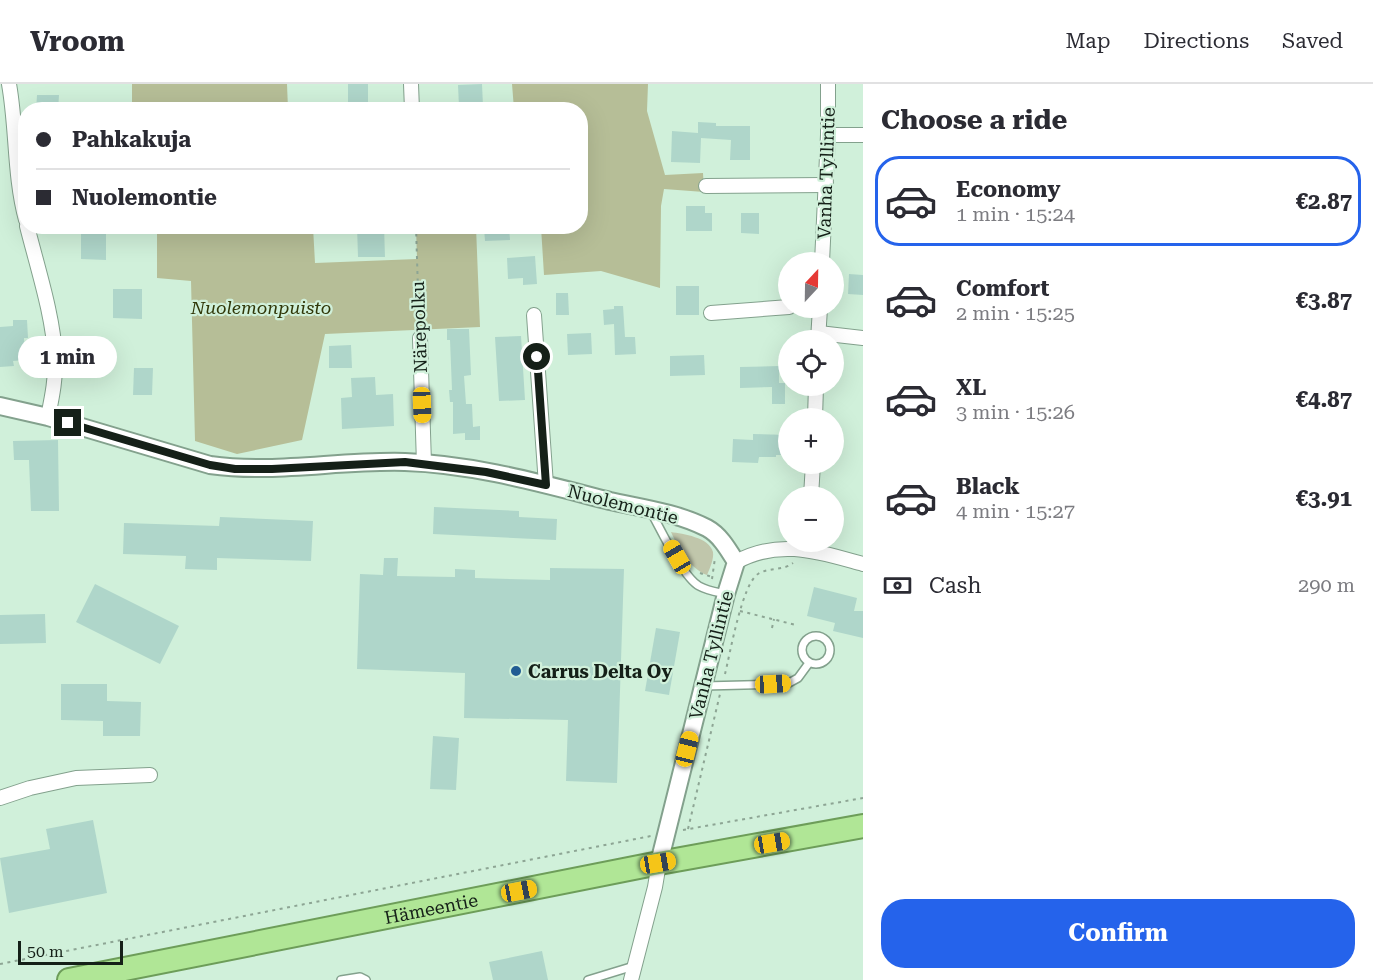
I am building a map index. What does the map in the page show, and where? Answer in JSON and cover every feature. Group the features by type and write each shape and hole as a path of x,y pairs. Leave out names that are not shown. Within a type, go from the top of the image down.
{"highway":[{"name":"Hämeentie","path":"69,980 658,863 863,826"}],"street":[{"path":"9,84 17,143 18,183"},
{"path":"411,84 412,102"},
{"name":"Vanha Tyllintie","path":"823,252 828,84"},
{"path":"828,135 863,135"},
{"path":"706,186 826,185"},
{"path":"29,234 44,295 55,356 54,388 48,417"},
{"path":"711,313 778,308"},
{"path":"534,315 546,485"},
{"name":"Närepolku","path":"420,338 424,464"},
{"path":"844,338 863,338"},
{"name":"Nuolemontie","path":"0,406 48,417 210,465 235,469 405,462 486,472 651,510 708,528 720,539 736,562"},
{"path":"736,562 762,551 778,549"},
{"path":"829,552 863,564"},
{"name":"Vanha Tyllintie","path":"658,863 736,562"},
{"path":"0,798 30,788 76,778 150,776"},
{"path":"631,980 655,887 658,863"}],"lane":[{"path":"651,510 682,567 693,582 700,587 726,594"},
{"path":"812,636 822,637 830,647 829,656 818,664 808,663 801,651 804,641 812,636"},
{"path":"703,686 787,684 798,678 808,663"},
{"path":"588,980 634,966"},
{"path":"341,980 360,977 366,980"}],"path":[{"name":"Närepolku","path":"416,234 420,338"},
{"path":"740,611 796,625"},
{"path":"772,628 774,619"},
{"path":"0,964 666,833 863,798"}],"green space":[{"path":"132,84 287,84 288,102 132,102"},
{"path":"512,84 648,84 647,111 665,175 703,173 704,192 664,189 661,206 660,288 601,271 544,275 541,234 588,234 588,102 513,102"},
{"name":"Nuolemonpuisto","path":"157,234 313,234 315,263 417,259 416,234 476,234 480,327 325,334 302,440 237,454 195,441 191,281 157,278"},
{"path":"671,532 695,537 711,547 713,558 707,575 690,563"}],"building":[{"path":"348,84 368,84 368,102 348,102"},
{"path":"482,84 483,102 459,102 458,85"},
{"path":"37,95 59,95 59,102 37,102"},
{"path":"698,122 716,123 716,126 750,126 750,160 730,160 731,140 701,138 700,163 671,162 672,131 698,133"},
{"path":"686,206 705,206 705,213 712,213 712,231 686,231"},
{"path":"741,213 759,213 759,234 741,233"},
{"path":"81,234 106,234 106,260 81,259"},
{"path":"357,234 384,234 385,257 358,257"},
{"path":"484,234 510,234 510,240 485,241"},
{"path":"535,256 537,284 523,285 523,278 508,279 507,258"},
{"path":"849,274 863,275 863,295 848,294"},
{"path":"676,286 699,286 699,315 676,315"},
{"path":"113,289 142,289 142,319 113,318"},
{"path":"556,293 568,293 569,315 556,315"},
{"path":"614,306 623,306 625,337 635,337 636,354 615,355 614,324 604,325 603,310 614,309"},
{"path":"13,320 27,320 28,338 24,338 25,360 13,361 14,366 0,367 0,327 13,326"},
{"path":"447,329 469,329 471,375 464,376 466,404 472,404 473,427 480,426 480,440 465,440 465,433 453,434 453,402 450,402 449,390 452,390 450,340 447,340"},
{"path":"591,333 592,354 568,355 567,334"},
{"path":"521,336 525,400 499,401 495,337"},
{"path":"351,345 352,368 329,368 329,346"},
{"path":"704,355 705,375 670,376 670,356"},
{"path":"778,366 778,396 785,396 785,404 772,404 772,387 740,388 740,367"},
{"path":"134,368 153,368 152,395 133,395"},
{"path":"375,377 376,395 393,394 394,426 342,429 341,398 352,397 351,378"},
{"path":"753,434 778,435 778,455 759,457 758,463 732,462 733,439 753,440"},
{"path":"58,440 59,511 31,511 29,460 14,460 13,441"},
{"path":"434,507 519,511 519,517 557,519 556,540 433,534"},
{"path":"220,517 313,521 311,561 217,558 217,570 185,569 186,556 123,554 124,523 219,526"},
{"name":"Carrus Delta Oy","path":"384,558 398,558 397,576 455,577 455,569 475,570 475,578 550,580 550,568 624,569 617,783 566,781 568,720 464,718 465,673 357,669 360,574 383,575"},
{"path":"95,584 179,626 160,664 76,622"},
{"path":"814,587 857,598 854,611 863,611 863,638 833,631 835,623 807,616"},
{"path":"45,614 46,643 0,644 0,615"},
{"path":"656,628 680,632 669,695 645,691"},
{"path":"61,684 107,684 107,701 141,702 140,736 103,736 103,721 61,720"},
{"path":"433,736 459,738 456,790 430,789"},
{"path":"93,820 107,893 9,913 0,858 50,849 46,829"},
{"path":"542,951 548,980 493,980 489,962"}],"place":[{"name":"Carrus Delta Oy","path":"516,671"}],"route":[{"path":"68,423 210,465 235,469 405,462 486,472 546,485 537,357"}]}
